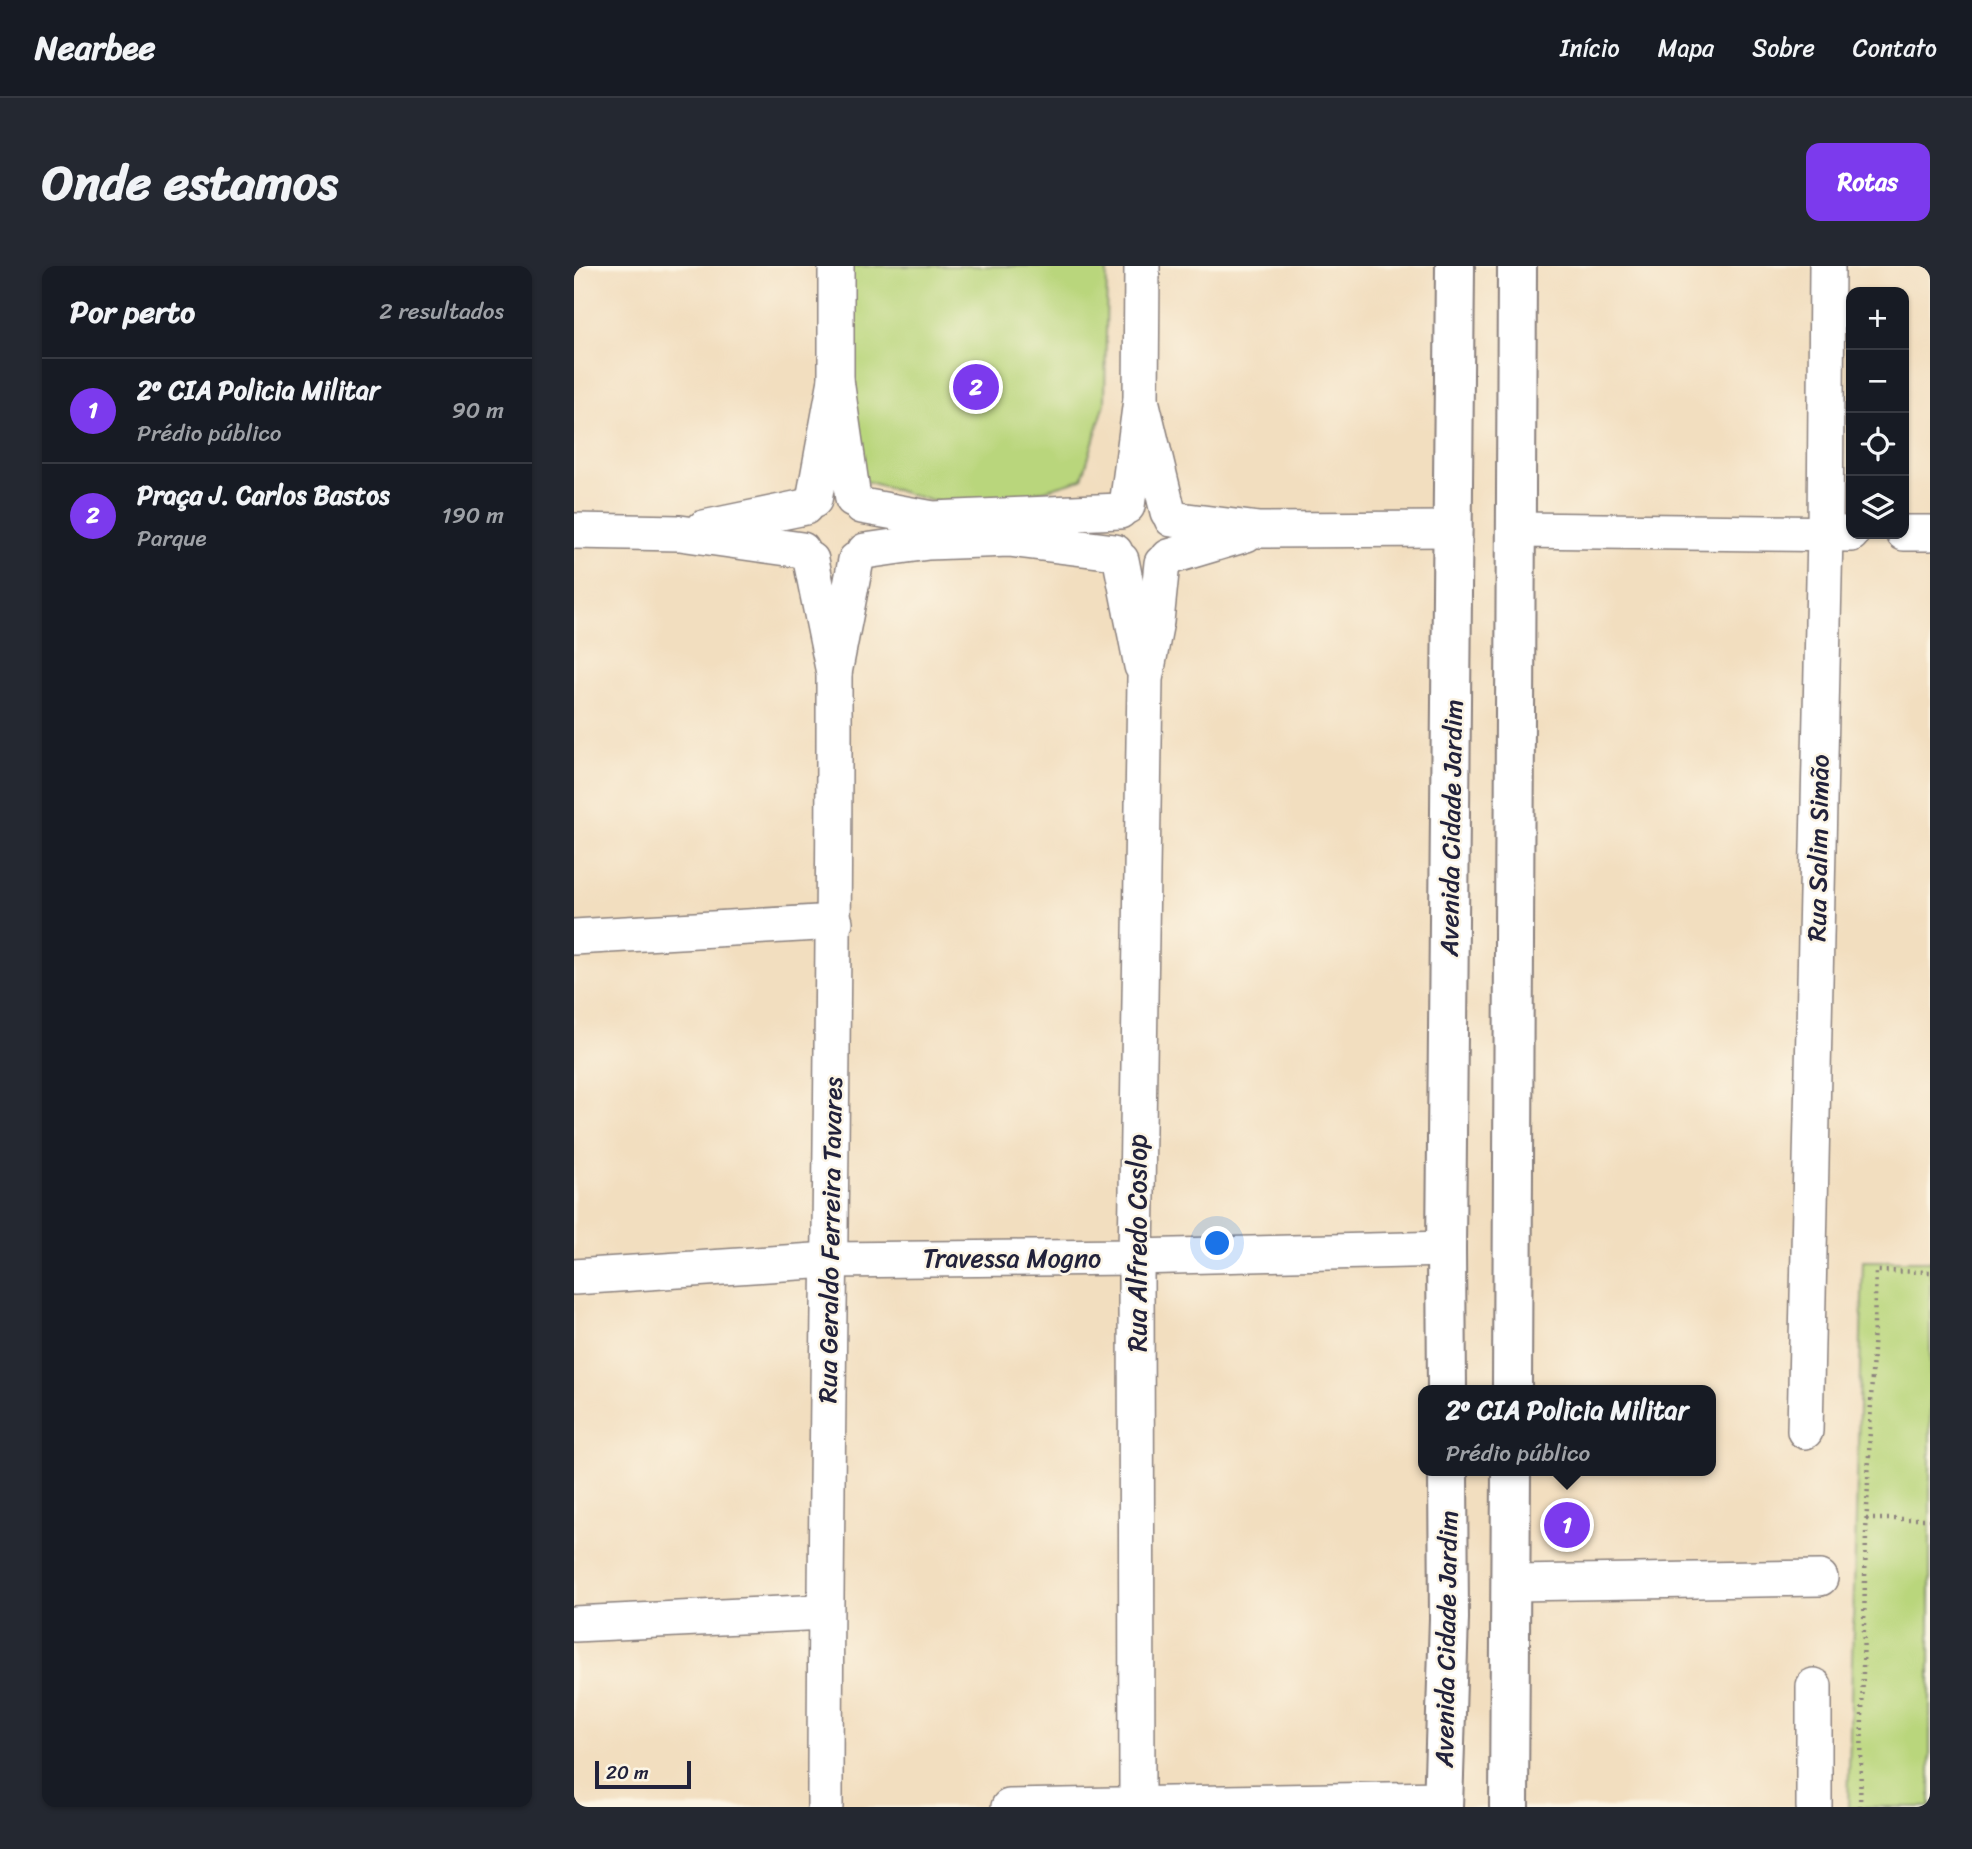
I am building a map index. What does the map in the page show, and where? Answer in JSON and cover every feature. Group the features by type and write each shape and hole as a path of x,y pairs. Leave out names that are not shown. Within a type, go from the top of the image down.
{"main road":[{"name":"Avenida Cidade Jardim","path":"1447,1385 1455,266"},
{"path":"1512,1385 1517,266"},
{"name":"Avenida Cidade Jardim","path":"1443,1803 1449,1579 1448,1476"},
{"path":"1509,1807 1511,1476"},
{"path":"1449,1579 1511,1583"}],"street":[{"path":"834,673 860,556 870,540 871,528 868,516 857,503 836,380 836,266"},
{"path":"1142,266 1141,400 1124,508 1114,520 1111,542 1118,556 1145,679"},
{"name":"Rua Salim Simão","path":"1805,1431 1838,534 1826,266"},
{"path":"834,673 807,555 798,540 797,528 800,517 810,504 836,380"},
{"path":"1141,400 1177,538 1166,560 1145,679"},
{"path":"680,533 810,504 833,494 857,503 933,519 1124,508 1149,503 1159,506 1170,516 1259,530 1454,529"},
{"path":"574,531 680,533 807,555 821,566 833,568 860,556 928,542 1009,539 1118,556 1130,566 1141,569 1259,530"},
{"path":"1517,530 1838,534"},
{"path":"1909,533 1930,533"},
{"name":"Rua Geraldo Ferreira Tavares","path":"825,1807 825,1612 835,922 834,673"},
{"name":"Rua Alfredo Coslop","path":"1137,1805 1136,1257 1145,679"},
{"path":"574,937 835,922"},
{"name":"Travessa Mogno","path":"574,1277 829,1260 1136,1257 1446,1249"},
{"path":"1511,1583 1820,1578"},
{"path":"574,1625 825,1612"},
{"path":"1814,1686 1814,1807"},
{"path":"1009,1807 1443,1803"}],"path":[{"path":"1860,1807 1866,1519 1876,1271 1930,1272"},
{"path":"1866,1519 1930,1519"}],"green space":[{"path":"848,266 1107,266 1105,403 1082,479 1004,502 932,501 855,478"},
{"path":"1863,1261 1930,1261 1930,1807 1848,1807"}],"place":[{"name":"Praça J. Carlos Bastos","path":"976,387"},
{"name":"2º CIA Policia Militar","path":"1567,1525"}]}
